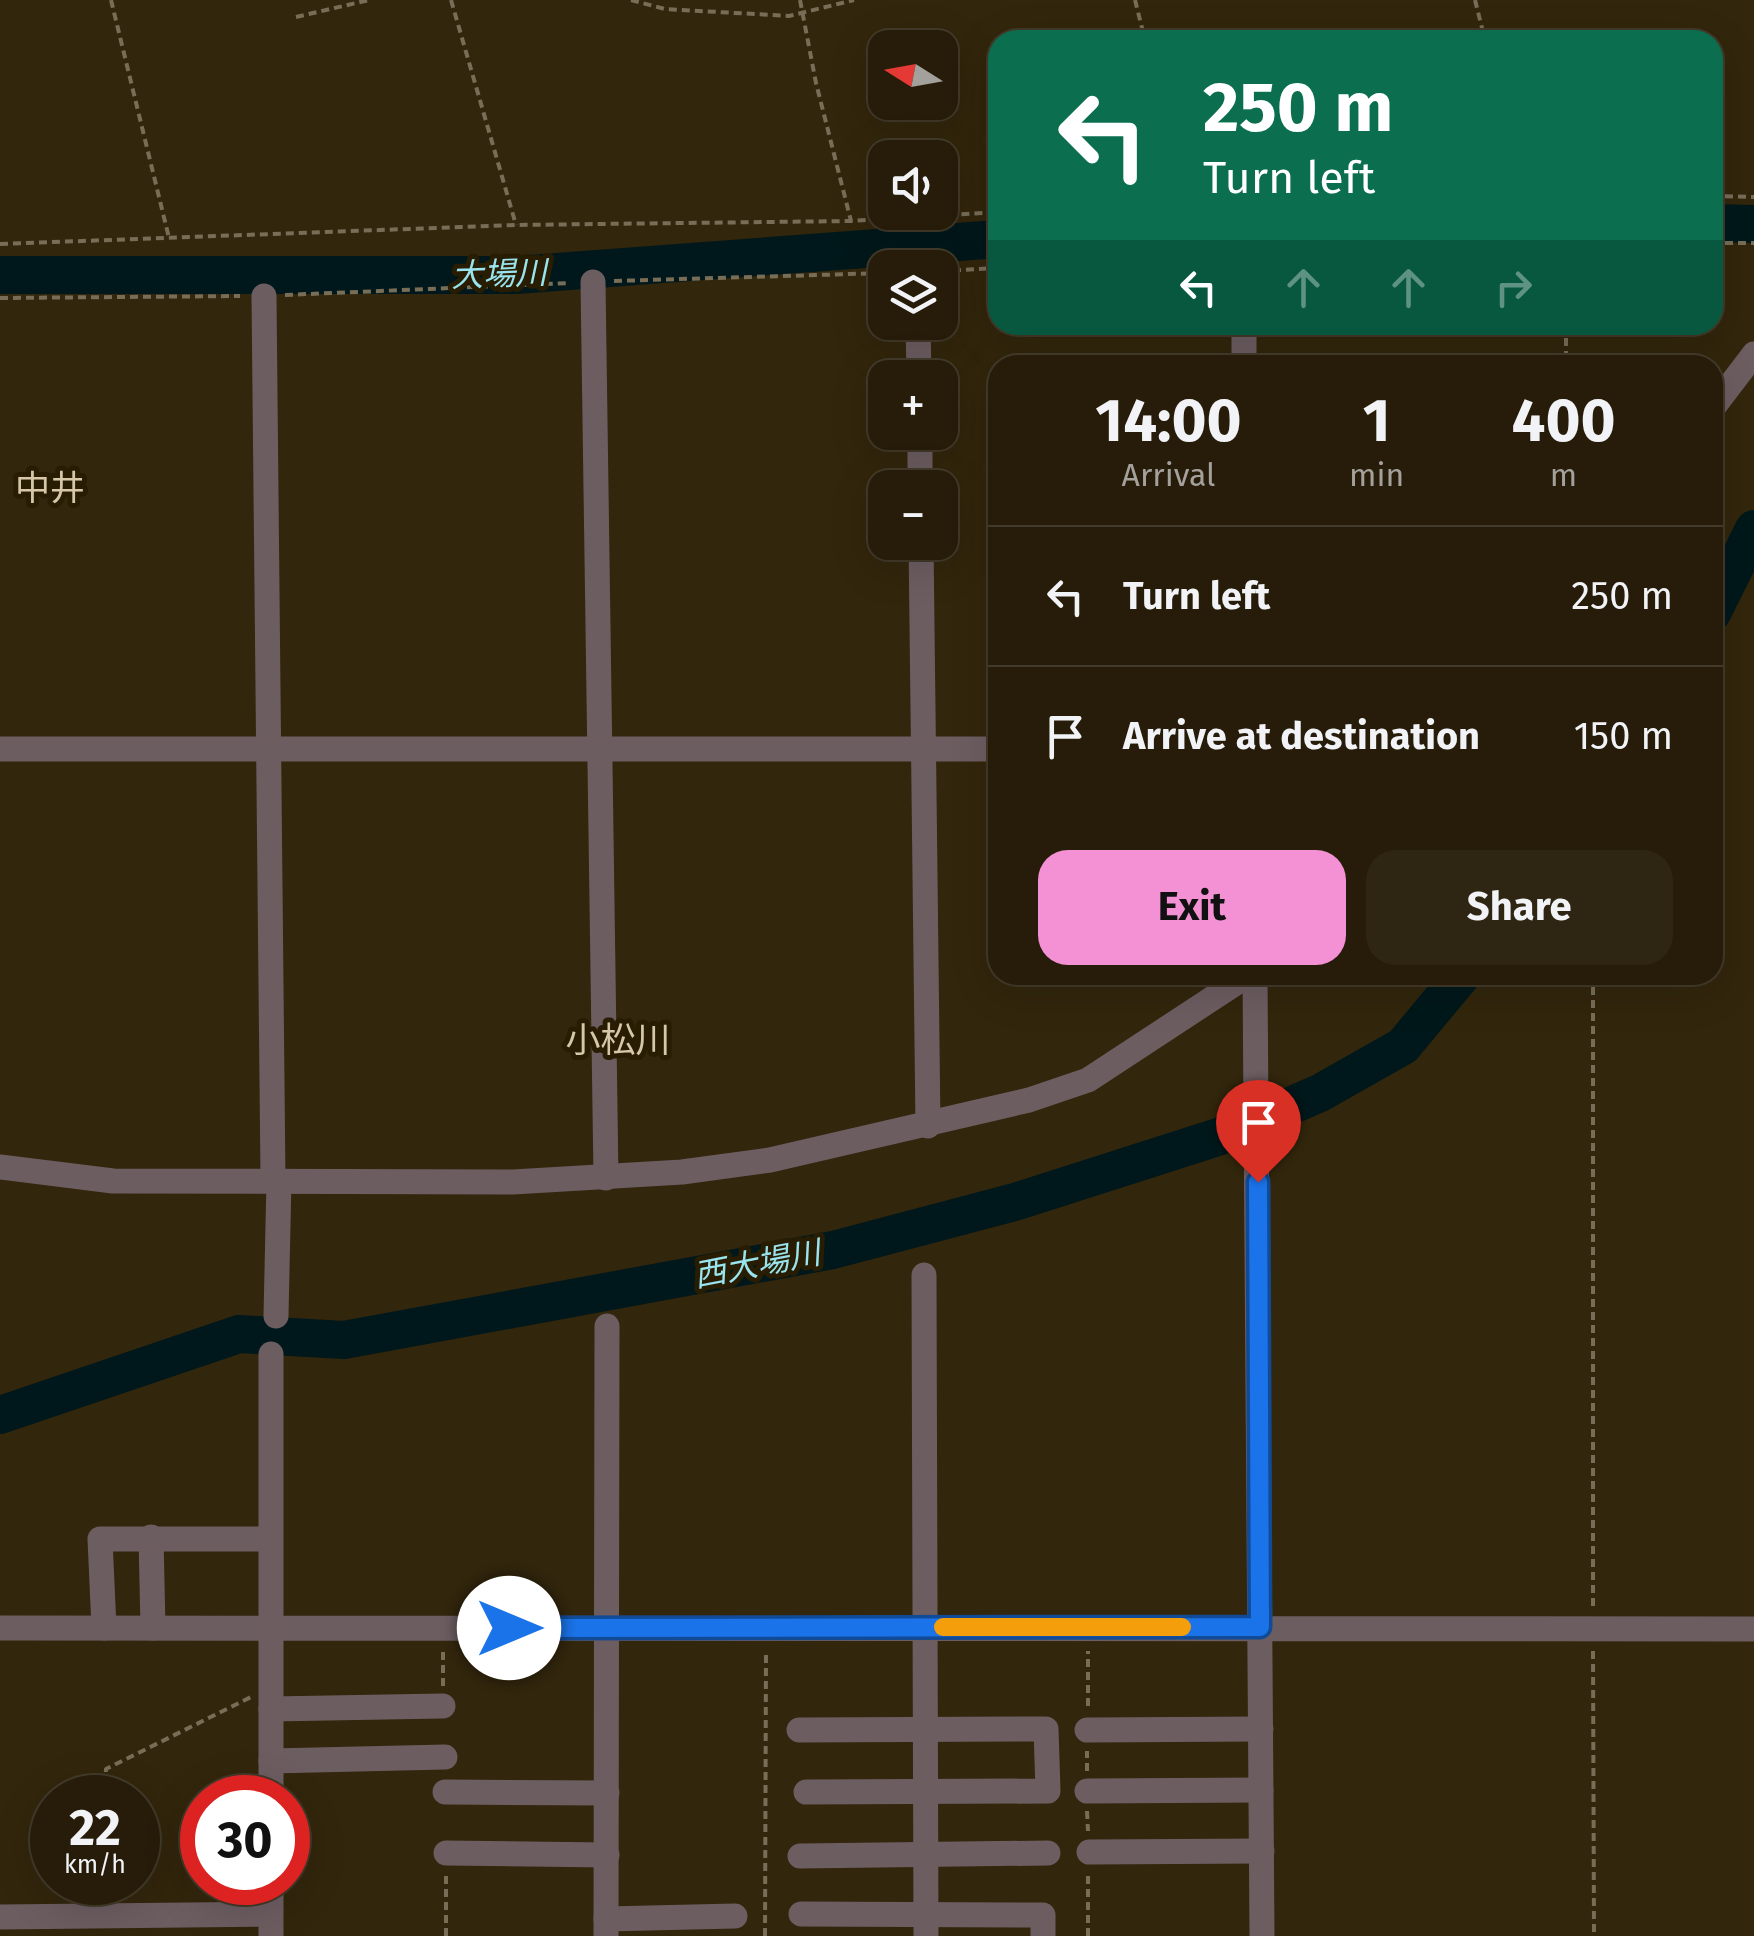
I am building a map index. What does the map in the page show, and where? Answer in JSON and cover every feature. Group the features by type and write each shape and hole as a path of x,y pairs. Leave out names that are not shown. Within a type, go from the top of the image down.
{"street":[{"path":"593,282 606,1178"},
{"path":"264,296 276,1316"},
{"path":"1723,395 1754,354"},
{"path":"921,560 928,1126"},
{"path":"0,749 600,746 988,749"},
{"path":"0,1167 114,1182 606,1178 770,1160 928,1126 1088,1080 1236,985"},
{"path":"1252,985 1257,1094 1262,1936"},
{"path":"924,1274 926,1925"},
{"path":"607,1326 606,1927 735,1916"},
{"path":"271,1354 271,1775"},
{"path":"151,1537 152,1628"},
{"path":"104,1628 100,1539 270,1539"},
{"path":"0,1628 1754,1629"},
{"path":"271,1698 443,1706"},
{"path":"799,1730 1046,1729 1048,1791 806,1792"},
{"path":"1088,1730 1261,1729"},
{"path":"271,1761 444,1757"},
{"path":"1087,1791 1261,1790"},
{"path":"445,1792 607,1794"},
{"path":"1088,1852 1262,1851"},
{"path":"446,1853 607,1855"},
{"path":"800,1856 1048,1853"},
{"path":"801,1914 926,1925 1042,1915 1044,1936"},
{"path":"0,1917 270,1925"}],"path":[{"path":"112,0 169,238"},
{"path":"296,17 368,0"},
{"path":"451,0 516,224"},
{"path":"631,0 665,9 788,16 854,0"},
{"path":"800,0 816,84 851,221"},
{"path":"1135,0 1142,30"},
{"path":"1475,0 1482,30"},
{"path":"1723,196 1754,197"},
{"path":"0,244 516,224 851,221 988,213"},
{"path":"1723,243 1754,243"},
{"path":"958,270 988,269"},
{"path":"0,298 264,296 868,274"},
{"path":"1593,985 1594,1936"},
{"path":"765,1936 766,1630"},
{"path":"106,1775 106,1769 271,1698"}],"waterway":[{"name":"大場川","path":"1723,223 1754,224"},
{"name":"大場川","path":"0,275 516,275 988,240"},
{"name":"西大場川","path":"1723,591 1754,529"},
{"name":"西大場川","path":"0,1415 239,1334 344,1340 833,1250 1018,1201 1221,1136 1320,1093 1403,1046 1454,985"}],"slow traffic":[{"path":"943,1627 1182,1627"}],"district":[{"name":"中井","path":"50,488"},
{"name":"小松川","path":"618,1040"}],"route":[{"path":"509,1628 1260,1627 1258,1182"}]}
